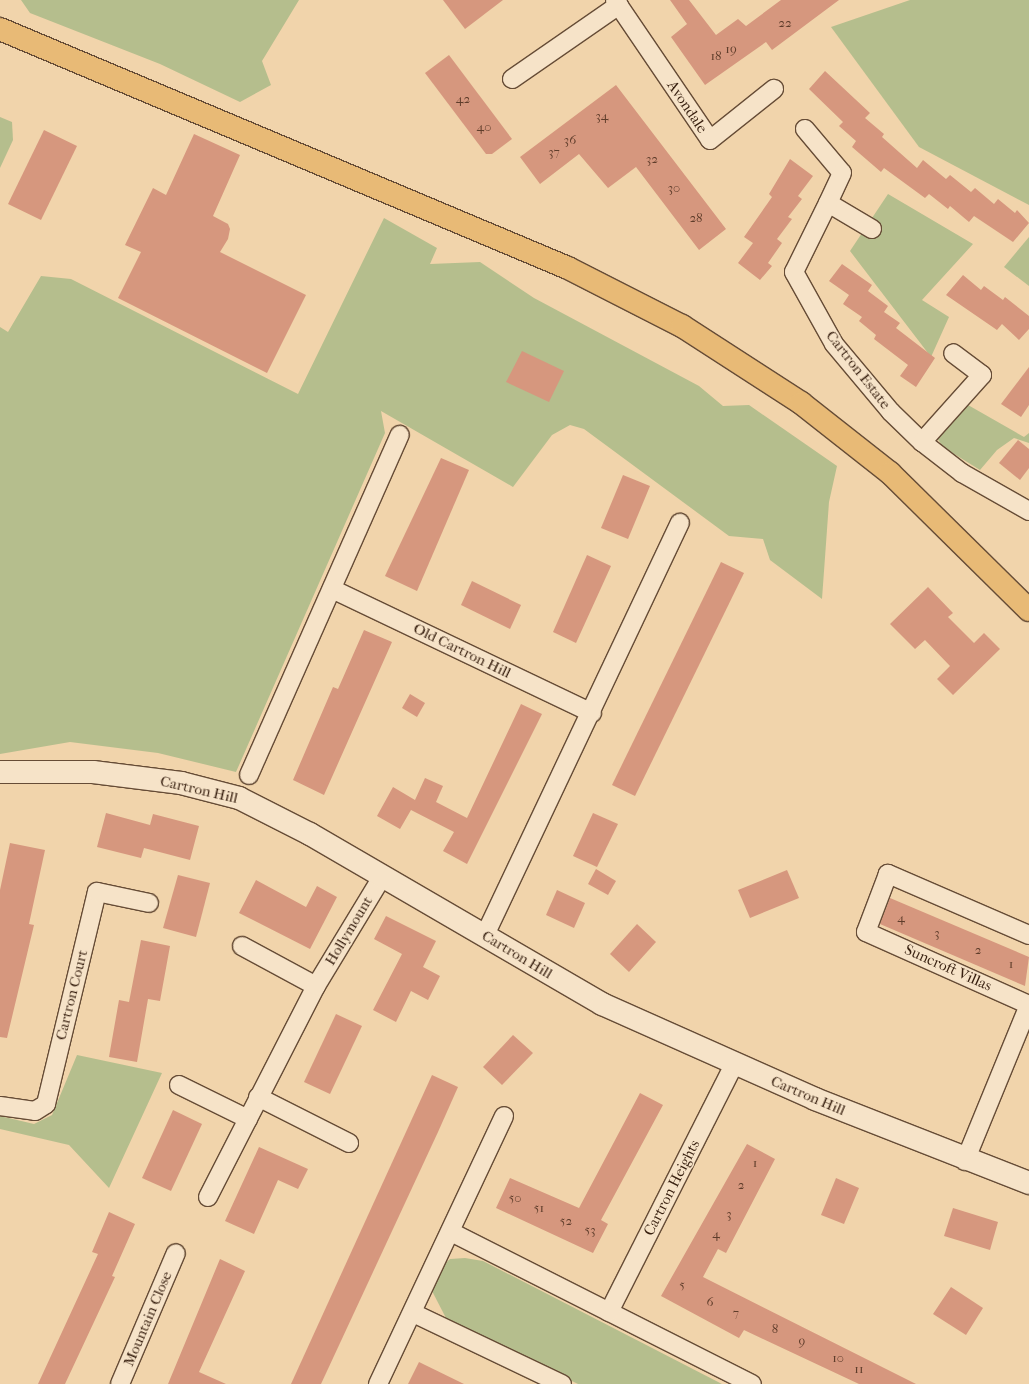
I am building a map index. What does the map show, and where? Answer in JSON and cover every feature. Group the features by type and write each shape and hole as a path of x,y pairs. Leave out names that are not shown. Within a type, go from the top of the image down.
{"highway":[{"path":"0,29 568,268 682,326 801,403 890,473 1029,610"}],"main road":[{"name":"Cartron Hill","path":"0,772 100,773 181,782 239,798 485,935 602,1004 735,1063 965,1161 1029,1183"}],"street":[{"name":"Avondale","path":"512,79 617,3 710,140 774,89"},
{"name":"Cartron Estate","path":"805,129 842,173 794,272 834,344 891,412 922,442 962,473 1029,511"},
{"path":"828,203 872,229"},
{"path":"922,442 982,376 953,353"},
{"path":"249,775 400,436"},
{"path":"485,935 592,713 680,523"},
{"name":"Old Cartron Hill","path":"332,589 592,713"},
{"name":"Suncroft Villas","path":"965,1161 1029,1005 866,932 888,874 1029,934"},
{"name":"Hollymount","path":"208,1197 316,986 382,877"},
{"name":"Cartron Court","path":"0,1106 35,1111 46,1104 97,892 149,903"},
{"path":"242,946 316,986"},
{"name":"Cartron Heights","path":"609,1312 735,1063"},
{"path":"179,1085 248,1119"},
{"path":"258,1097 349,1143"},
{"path":"378,1384 413,1313 504,1116"},
{"path":"451,1232 752,1384"},
{"name":"Mountain Close","path":"120,1384 176,1253"},
{"path":"413,1313 562,1384"}],"green space":[{"path":"21,0 299,0 262,61 271,85 240,102 160,64 30,13"},
{"path":"910,0 1029,0 1029,205 919,147 831,27"},
{"path":"0,117 12,122 13,140 0,168"},
{"path":"888,194 973,244 922,300 949,317 931,357 850,251"},
{"path":"384,218 437,248 430,264 480,262 534,298 699,386 723,406 749,405 837,466 829,502 822,599 770,560 763,539 729,536 584,429 570,425 552,435 513,487 381,411 385,433 236,772 158,753 70,742 0,754 0,327 8,332 41,276 71,279 298,394"},
{"path":"1029,237 1029,286 1004,267"},
{"path":"968,405 1024,437 1029,433 1029,443 1014,438 997,450 980,470 943,447 937,438 944,426"},
{"path":"77,1055 162,1073 109,1188 69,1145 0,1129 0,1116 34,1124 52,1115"},
{"path":"465,1258 483,1261 722,1384 578,1384 447,1320 432,1291 441,1267 450,1259"}],"building":[{"path":"443,0 503,0 465,29"},
{"path":"670,0 689,0 716,35 738,19 746,26 781,0 839,0 772,50 766,42 705,85 671,37 687,24"},
{"path":"449,55 512,139 492,154 486,154 425,73"},
{"path":"825,71 870,113 865,118 884,134 882,137 917,168 923,160 946,179 950,175 971,192 975,188 994,204 998,199 1015,213 1017,210 1029,223 1013,242 974,216 969,222 950,206 948,209 929,194 925,198 884,168 881,172 852,147 856,141 839,126 843,122 809,89"},
{"path":"616,85 726,229 699,250 636,167 608,188 579,154 540,184 520,157"},
{"path":"44,130 77,146 41,220 8,204"},
{"path":"194,134 240,155 213,216 228,224 230,229 228,239 220,252 306,295 267,373 118,298 141,252 125,245 153,188 166,195"},
{"path":"790,159 813,176 798,196 802,199 788,217 792,219 777,239 782,243 768,263 772,266 760,280 738,263 753,243 744,237 772,197 769,194"},
{"path":"842,264 872,285 868,291 888,306 884,312 900,323 896,328 935,358 916,387 900,376 908,365 874,339 876,335 859,321 862,317 843,304 849,295 829,281"},
{"path":"963,275 981,290 984,286 1003,300 1005,297 1029,316 1029,329 1019,340 1002,324 997,330 946,295"},
{"path":"522,351 564,371 549,402 506,382"},
{"path":"1029,367 1029,405 1021,417 1001,404"},
{"path":"1018,440 1029,449 1029,468 1020,480 999,463"},
{"path":"441,458 469,470 417,591 385,576"},
{"path":"623,475 650,486 628,539 601,528"},
{"path":"587,555 611,566 576,643 553,632"},
{"path":"721,562 744,573 635,796 612,785"},
{"path":"472,581 521,605 510,629 461,605"},
{"path":"928,587 953,613 948,617 974,643 984,633 1000,649 953,695 937,679 950,666 925,640 915,649 890,624"},
{"path":"364,630 392,642 324,795 293,780 333,687 338,689"},
{"path":"410,694 425,703 417,717 402,708"},
{"path":"521,704 542,714 467,864 443,851 454,832 411,810 400,829 377,816 393,787 415,800 425,778 443,786 436,802 467,818"},
{"path":"106,813 150,825 153,814 199,826 190,860 144,848 141,858 97,847"},
{"path":"593,813 618,824 597,867 573,856"},
{"path":"10,843 45,850 29,924 34,925 7,1038 0,1037 0,890"},
{"path":"596,869 616,881 608,895 588,884"},
{"path":"787,870 799,898 750,918 738,890"},
{"path":"178,875 210,883 196,937 163,928"},
{"path":"256,880 306,907 317,886 337,897 310,949 239,913"},
{"path":"557,890 585,903 574,928 546,915"},
{"path":"890,898 1029,957 1025,986 880,924"},
{"path":"386,916 436,941 423,967 440,976 428,1000 411,991 396,1022 373,1010 402,954 374,939"},
{"path":"637,924 656,942 629,972 610,954"},
{"path":"141,940 170,946 160,1001 148,999 137,1062 109,1057 119,1000 129,1002"},
{"path":"336,1014 362,1026 330,1094 304,1082"},
{"path":"513,1035 533,1053 502,1085 483,1067"},
{"path":"432,1075 458,1087 438,1132 321,1384 291,1384"},
{"path":"640,1093 663,1105 601,1220 608,1224 593,1253 496,1208 510,1178 579,1208"},
{"path":"173,1110 202,1124 171,1191 142,1178"},
{"path":"747,1144 775,1159 726,1253 718,1249 703,1277 916,1384 859,1384 744,1330 739,1338 661,1296"},
{"path":"259,1147 308,1169 298,1189 278,1180 254,1234 225,1221"},
{"path":"836,1178 859,1188 844,1224 821,1215"},
{"path":"953,1208 998,1222 990,1250 944,1236"},
{"path":"109,1212 135,1224 112,1276 115,1277 65,1384 38,1384 98,1254 92,1252"},
{"path":"220,1259 245,1271 199,1372 226,1384 168,1384"},
{"path":"951,1287 983,1308 966,1335 933,1314"},
{"path":"419,1362 464,1384 408,1384"}]}
